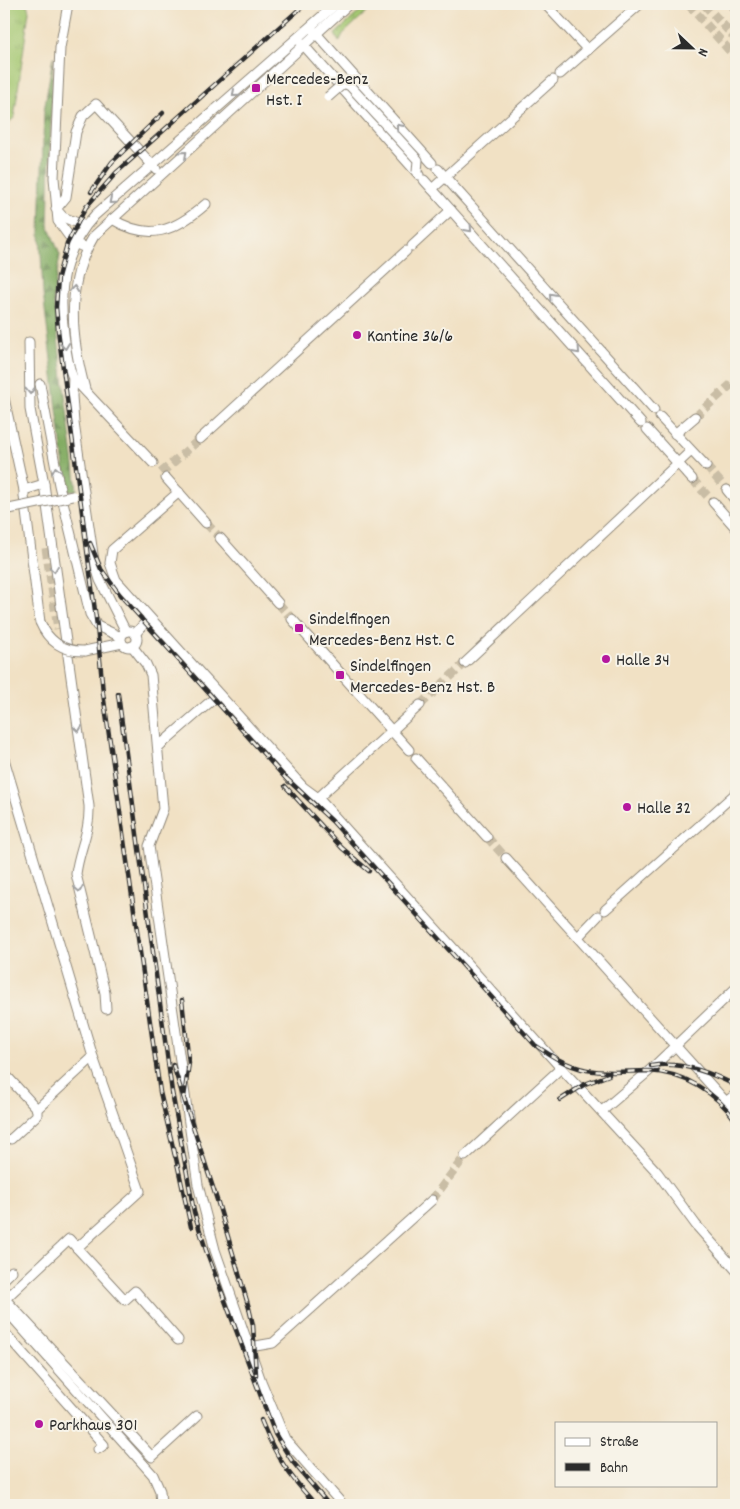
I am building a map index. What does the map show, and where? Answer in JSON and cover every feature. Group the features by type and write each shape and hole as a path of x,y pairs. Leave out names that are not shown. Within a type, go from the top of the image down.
{"street":[{"path":"68,4 60,48 54,178 56,209 58,221 74,243 86,248"},
{"path":"313,30 336,4"},
{"path":"152,463 74,378 67,360 60,306 64,271 74,243 85,226 153,166 313,30 348,4"},
{"path":"546,4 588,50"},
{"path":"432,189 640,4"},
{"path":"732,4 736,8"},
{"path":"313,30 675,434 706,466"},
{"path":"85,390 76,344 73,298 75,278 86,248 94,236 300,41"},
{"path":"300,41 692,479"},
{"path":"328,97 344,83 350,86 418,160 420,176"},
{"path":"56,209 66,197 76,132 83,116 96,104 160,175"},
{"path":"112,219 126,228 145,232 170,229 192,217 206,204"},
{"path":"56,209 64,217 85,226"},
{"path":"200,439 451,210"},
{"path":"29,342 30,409 44,484 89,806 90,823 76,874 81,901 106,993 106,1009"},
{"path":"74,378 72,396 94,561 100,580 126,637 125,646 132,646 146,664 151,675 163,809 149,846 198,1185 215,1250 285,1440 343,1505"},
{"path":"40,384 59,485 90,614 97,626 126,637"},
{"path":"4,398 24,490 40,622 45,634 55,644 76,651 85,651 126,637 148,618"},
{"path":"675,434 695,417"},
{"path":"465,663 691,451"},
{"path":"166,478 206,523"},
{"path":"24,490 44,484"},
{"path":"727,490 736,501"},
{"path":"179,492 112,550 110,563 116,580 218,695 303,787 318,798 657,1172 696,1225 736,1270"},
{"path":"4,510 84,494"},
{"path":"713,502 736,528"},
{"path":"46,548 45,524 47,513"},
{"path":"220,538 278,603"},
{"path":"292,619 409,750"},
{"path":"158,747 218,695"},
{"path":"318,798 420,705"},
{"path":"416,758 487,837"},
{"path":"4,759 93,1057 140,1190 77,1248"},
{"path":"578,937 602,913 736,793"},
{"path":"506,858 736,1113"},
{"path":"602,1111 649,1071 675,1044 736,988"},
{"path":"37,1109 93,1057"},
{"path":"465,1156 561,1068"},
{"path":"4,1073 37,1109 37,1115 11,1139"},
{"path":"727,1102 736,1094"},
{"path":"250,1347 273,1342 432,1200"},
{"path":"178,1340 135,1291 125,1300 69,1239 5,1300 152,1457 197,1416"},
{"path":"4,1279 12,1272"},
{"path":"4,1308 153,1475 160,1491 161,1505"},
{"path":"4,1332 11,1347 55,1396 104,1445 98,1449"}],"green space":[{"path":"4,4 27,4 29,11 14,118 7,124 4,123"},
{"path":"368,4 375,4 343,34 339,42 335,34"},
{"path":"53,57 48,225 60,255 53,298 77,490 67,492 43,293 40,233 44,111"}],"tunnel":[{"path":"688,4 736,58"},
{"path":"704,4 736,39"},
{"path":"695,417 736,380"},
{"path":"161,473 200,439"},
{"path":"706,466 727,490"},
{"path":"692,479 713,502"},
{"path":"206,523 220,538"},
{"path":"46,548 58,629"},
{"path":"278,603 292,619"},
{"path":"420,705 465,663"},
{"path":"487,837 506,858"},
{"path":"432,1200 465,1156"}],"railway":[{"path":"175,1156 160,1092 103,693 97,626 58,330 56,307 58,277 67,244 86,207 116,173 305,4"},
{"path":"91,192 112,162 163,113"},
{"path":"90,543 101,569 120,595 289,782"},
{"path":"118,694 172,1092 194,1212 206,1250 275,1434 292,1461 329,1505"},
{"path":"286,778 332,821 535,1045 560,1060 587,1070 602,1072 648,1071 674,1075 709,1093 736,1121"},
{"path":"285,786 342,848 369,871"},
{"path":"182,1000 189,1063 184,1097"},
{"path":"173,1065 218,1203 249,1308 253,1325 256,1375"},
{"path":"651,1066 684,1066 706,1072 736,1086"},
{"path":"560,1100 585,1084 609,1075"},
{"path":"174,1149 191,1227"},
{"path":"261,1420 284,1466 316,1505"}],"place":[{"name":"Mercedes-Benz Hst. I","path":"256,88"},
{"name":"Kantine 36/6","path":"357,335"},
{"name":"Sindelfingen Mercedes-Benz Hst. C","path":"299,628"},
{"name":"Halle 34","path":"606,659"},
{"name":"Sindelfingen Mercedes-Benz Hst. B","path":"340,675"},
{"name":"Halle 32","path":"627,807"},
{"name":"Parkhaus 301","path":"39,1424"}]}
